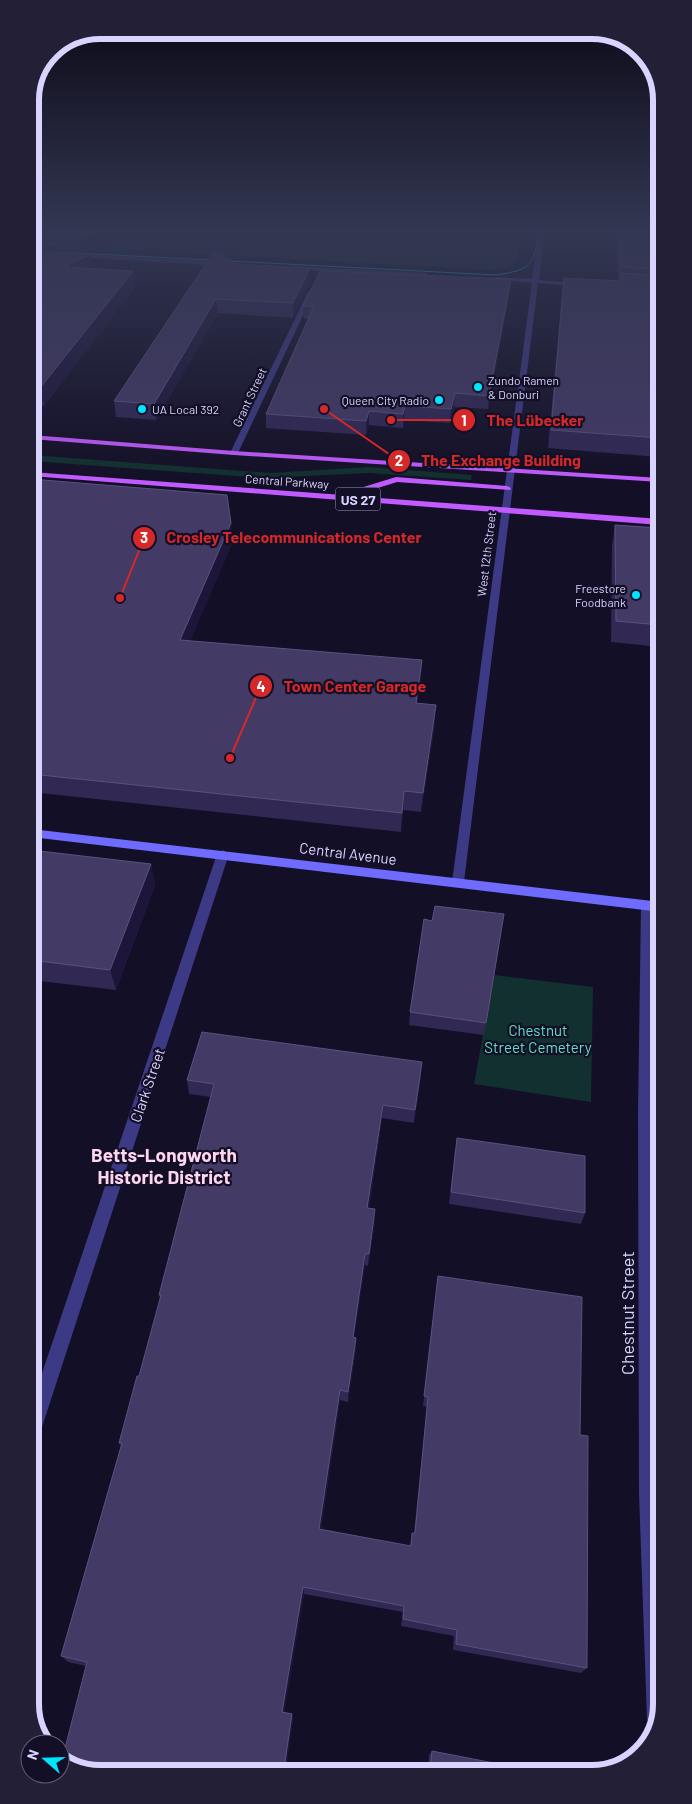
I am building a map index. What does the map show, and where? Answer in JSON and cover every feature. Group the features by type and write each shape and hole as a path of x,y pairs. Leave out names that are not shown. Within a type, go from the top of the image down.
{"main road":[{"name":"Central Parkway","path":"39,438 234,453 653,480"},
{"name":"Central Parkway","path":"39,475 653,521"},
{"path":"339,498 396,479 507,488"},
{"name":"Central Avenue","path":"39,834 653,906"}],"street":[{"name":"Grant Street","path":"234,453 301,313"},
{"name":"West 12th Street","path":"458,882 506,510 507,488 532,313"},
{"name":"Clark Street","path":"39,1409 223,854"},
{"name":"Chestnut Street","path":"653,929 645,1114 648,1493 653,1619"}],"green space":[{"path":"39,456 270,473 369,467 472,475 471,480 369,473 264,478 39,462"},
{"name":"Chestnut Street Cemetery","path":"494,975 593,987 591,1102 474,1084"}],"building":[{"path":"39,313 99,313 40,388"},
{"path":"173,313 208,313 154,404 114,401"},
{"path":"311,313 505,313 489,396 455,393 451,409 405,406 403,414 369,411 366,421 266,414"},
{"path":"561,313 653,313 653,437 551,430"},
{"path":"39,480 227,495 231,523 180,640 422,660 416,703 436,705 423,793 404,791 402,813 39,775"},
{"path":"615,525 653,528 653,624 616,621"},
{"path":"39,851 151,864 110,970 39,961"},
{"path":"435,906 504,914 486,1023 410,1012 424,919 432,921"},
{"path":"202,1032 422,1062 415,1110 383,1105 367,1208 375,1209 369,1254 365,1254 353,1337 356,1338 348,1392 340,1390 319,1529 411,1546 412,1533 415,1533 428,1397 424,1396 438,1276 582,1297 580,1435 588,1436 587,1668 456,1644 457,1630 403,1619 404,1606 303,1587 282,1712 292,1714 285,1762 302,1765 96,1765 70,1758 69,1734 87,1662 61,1656 122,1443 119,1443 161,1295 159,1295 214,1084 187,1080"},
{"path":"457,1138 585,1156 585,1213 451,1192"},
{"path":"432,1751 504,1765 431,1765"}],"place":[{"name":"Zundo Ramen & Donburi","path":"478,387"},
{"name":"Queen City Radio","path":"439,400"},
{"name":"UA Local 392","path":"142,409"},
{"name":"The Exchange Building","path":"324,409"},
{"name":"The Lübecker","path":"391,420"},
{"name":"Freestore Foodbank","path":"636,595"},
{"name":"Crosley Telecommunications Center","path":"120,598"},
{"name":"Town Center Garage","path":"230,758"}],"district":[{"name":"Betts-Longworth Historic District","path":"164,1165"}]}
